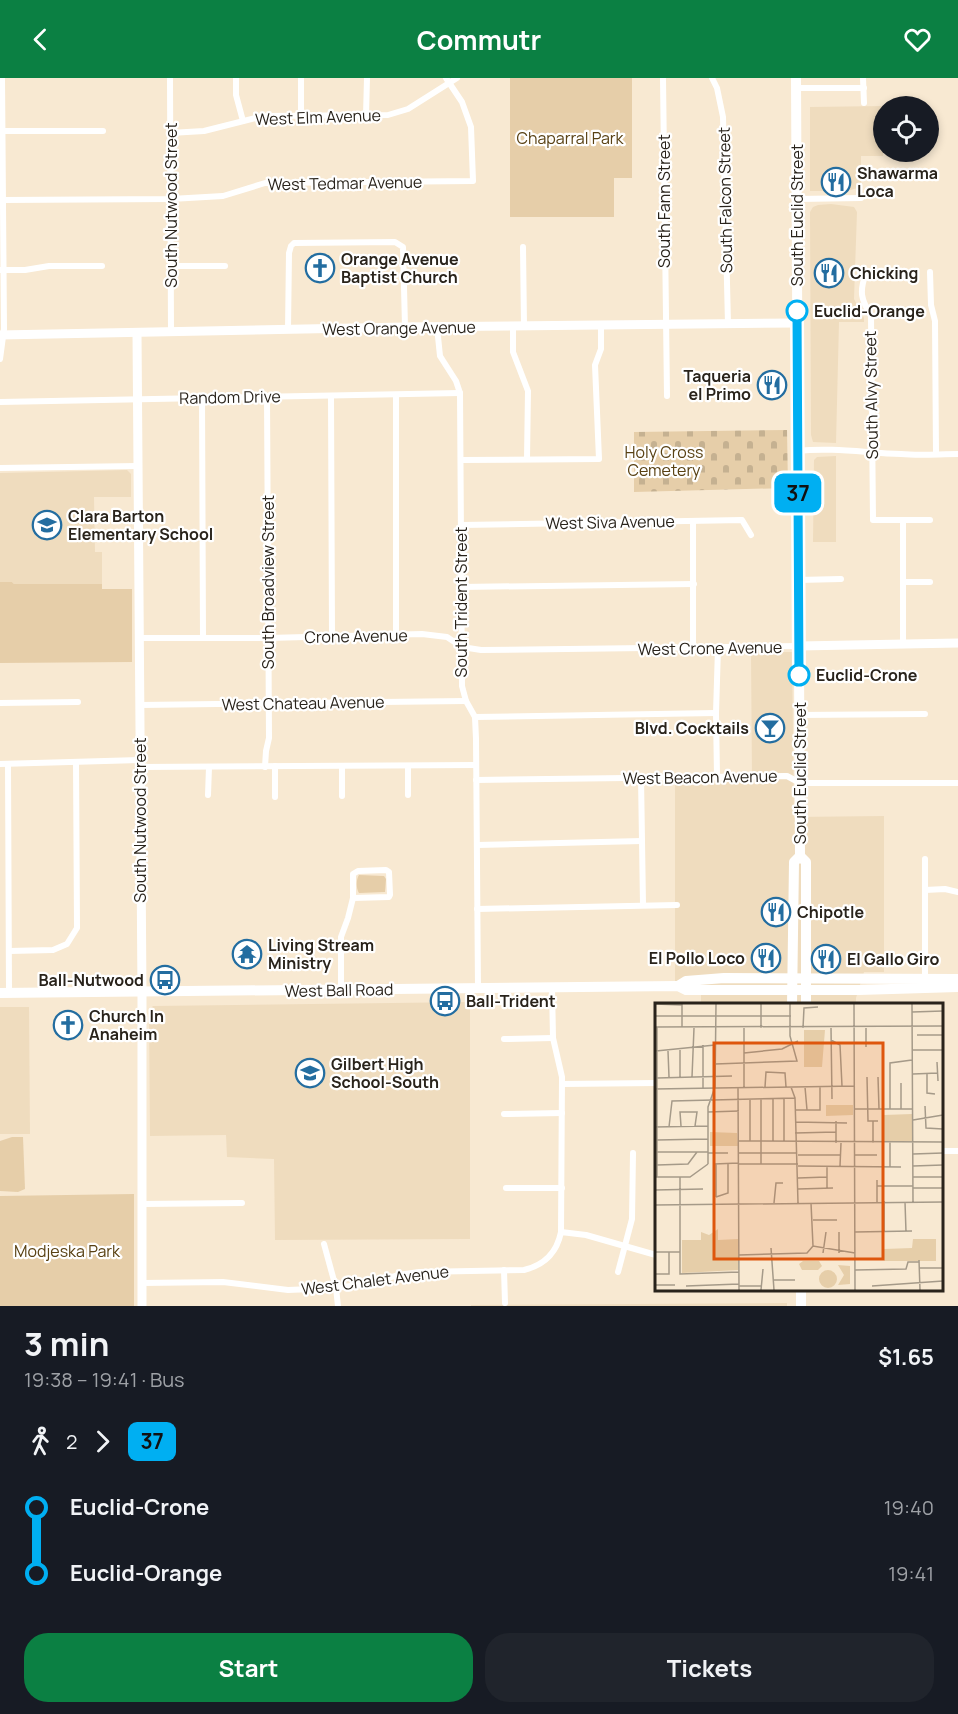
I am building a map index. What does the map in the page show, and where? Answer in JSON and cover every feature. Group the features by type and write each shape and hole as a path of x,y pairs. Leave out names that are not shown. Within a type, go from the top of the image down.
{"main road":[{"name":"South Euclid Street","path":"792,1003 794,862 800,856 796,83"},
{"name":"South Euclid Street","path":"800,856 807,862 806,1003"},
{"name":"West Ball Road","path":"678,986 686,981 724,978 806,978 925,983 958,987"},
{"name":"West Ball Road","path":"5,993 678,986 686,990 806,991 868,990 958,979"}],"street":[{"path":"0,360 1,335 4,329 2,78"},
{"name":"South Nutwood Street","path":"170,78 171,332"},
{"path":"236,78 236,95 243,121"},
{"path":"300,78 300,116"},
{"path":"366,116 367,78"},
{"name":"West Elm Avenue","path":"170,134 204,132 263,116 388,115 408,109 447,81 457,78"},
{"name":"South Fann Street","path":"663,78 667,396"},
{"name":"South Falcon Street","path":"712,78 717,88 723,117 728,324"},
{"path":"864,78 864,103"},
{"name":"West Tedmar Avenue","path":"3,200 171,199 223,196 265,183 473,181 471,127 462,102 447,81"},
{"path":"796,83 864,88"},
{"path":"3,131 103,131"},
{"path":"798,199 861,198"},
{"path":"288,330 289,254 294,243 395,242 403,247 405,327"},
{"path":"523,248 524,326"},
{"path":"2,270 25,270 49,266 102,266"},
{"path":"171,266 225,266"},
{"path":"930,272 931,304 935,321 936,454"},
{"name":"South Alvy Street","path":"866,273 861,286 862,301 871,316 873,520 903,520"},
{"name":"West Orange Avenue","path":"1,335 405,327 798,323"},
{"path":"461,460 599,459 595,365 602,349 602,325"},
{"path":"513,326 513,352 528,391 527,459"},
{"name":"South Trident Street","path":"437,327 440,356 456,381 460,393 462,686 466,701 475,717 478,988"},
{"name":"South Nutwood Street","path":"136,333 142,992 142,1306"},
{"name":"Random Drive","path":"0,402 460,393"},
{"path":"396,394 396,634"},
{"name":"South Broadview Street","path":"265,767 269,738 267,396"},
{"path":"331,396 332,636"},
{"path":"202,397 203,638"},
{"path":"798,451 872,452 902,455 958,454"},
{"path":"0,468 138,466"},
{"name":"West Siva Avenue","path":"461,525 742,520 751,535"},
{"path":"903,644 903,520 930,520"},
{"path":"693,521 693,649"},
{"path":"798,580 841,579"},
{"path":"904,582 930,582"},
{"path":"461,587 694,584"},
{"name":"Crone Avenue","path":"139,638 268,638 422,634 447,637 462,647"},
{"name":"West Crone Avenue","path":"462,647 482,650 693,649 958,643"},
{"path":"717,776 718,648"},
{"name":"West Chateau Avenue","path":"140,705 466,701"},
{"path":"0,703 78,702"},
{"path":"475,717 716,713"},
{"path":"799,715 925,714"},
{"path":"9,951 53,950 67,944 77,928 76,762"},
{"path":"0,764 76,762 208,767 476,765"},
{"path":"5,993 9,951 8,764"},
{"path":"275,766 275,797"},
{"path":"342,766 342,796"},
{"path":"408,766 408,795"},
{"path":"208,767 208,795"},
{"name":"West Beacon Avenue","path":"476,780 787,776 800,783 958,783"},
{"path":"641,777 643,905"},
{"path":"477,844 642,841"},
{"path":"925,860 925,983"},
{"path":"341,990 341,937 353,898 353,876 355,872 386,870 389,872 389,897 353,898"},
{"path":"925,890 958,892"},
{"path":"477,909 677,905"},
{"path":"552,987 554,1038 562,1084 561,1232 586,1235 655,1254"},
{"path":"504,1039 554,1038"},
{"path":"562,1084 655,1083"},
{"path":"504,1114 562,1113"},
{"path":"618,1272 632,1214 633,1154"},
{"path":"506,1188 562,1188"},
{"path":"142,1204 242,1203"},
{"name":"West Chalet Avenue","path":"142,1282 223,1282 288,1290 336,1288 372,1283 418,1272 524,1270 542,1263 549,1257 556,1248 561,1232"},
{"path":"324,1245 336,1288 338,1306"},
{"path":"504,1270 505,1304"}],"shaded area":[{"path":"873,106 873,156 861,156 861,187 847,191 810,191 810,107"},
{"path":"818,205 854,207 857,212 854,299 864,318 864,322 839,322 836,443 813,442 811,435 810,212"},
{"path":"836,456 836,542 813,542 814,460 817,457"},
{"name":"Clara Barton Elementary School","path":"127,470 131,474 131,497 94,497 95,552 102,552 102,584 0,582 0,473"},
{"path":"751,652 792,652 794,817 884,816 884,972 864,972 856,1003 701,1003 701,981 675,981 675,782 752,780"},
{"name":"Gilbert High School-South","path":"470,1002 470,1239 275,1240 274,1159 227,1157 226,1135 150,1136 149,1010 153,1006"},
{"path":"0,1007 29,1007 30,1134 0,1134"},
{"path":"787,1303 787,1306 471,1306 471,1305"}],"green space":[{"name":"Chaparral Park","path":"510,78 632,78 632,178 614,178 614,217 510,217"},
{"name":"Holy Cross Cemetery","path":"787,430 788,488 634,492 634,432"},
{"path":"0,582 102,584 102,589 132,589 132,662 0,663"},
{"path":"359,875 384,876 386,879 385,892 359,893 357,879"},
{"path":"12,1137 23,1137 25,1189 18,1192 0,1191 0,1141"},
{"name":"Modjeska Park","path":"134,1194 134,1306 0,1306 0,1196"}],"bus line":[{"name":"37","path":"797,311 799,675"}],"place":[{"name":"Shawarma Loca","path":"836,182"},
{"name":"Orange Avenue Baptist Church","path":"320,268"},
{"name":"Chicking","path":"829,273"},
{"name":"Euclid-Orange","path":"797,311"},
{"name":"Taqueria el Primo","path":"772,385"},
{"name":"Clara Barton Elementary School","path":"47,525"},
{"name":"Euclid-Crone","path":"799,675"},
{"name":"Blvd. Cocktails","path":"770,728"},
{"name":"Chipotle","path":"776,912"},
{"name":"Living Stream Ministry","path":"247,954"},
{"name":"El Pollo Loco","path":"766,958"},
{"name":"El Gallo Giro","path":"826,959"},
{"name":"Ball-Nutwood","path":"165,980"},
{"name":"Ball-Trident","path":"445,1001"},
{"name":"Church In Anaheim","path":"68,1025"},
{"name":"Gilbert High School-South","path":"310,1073"}]}
